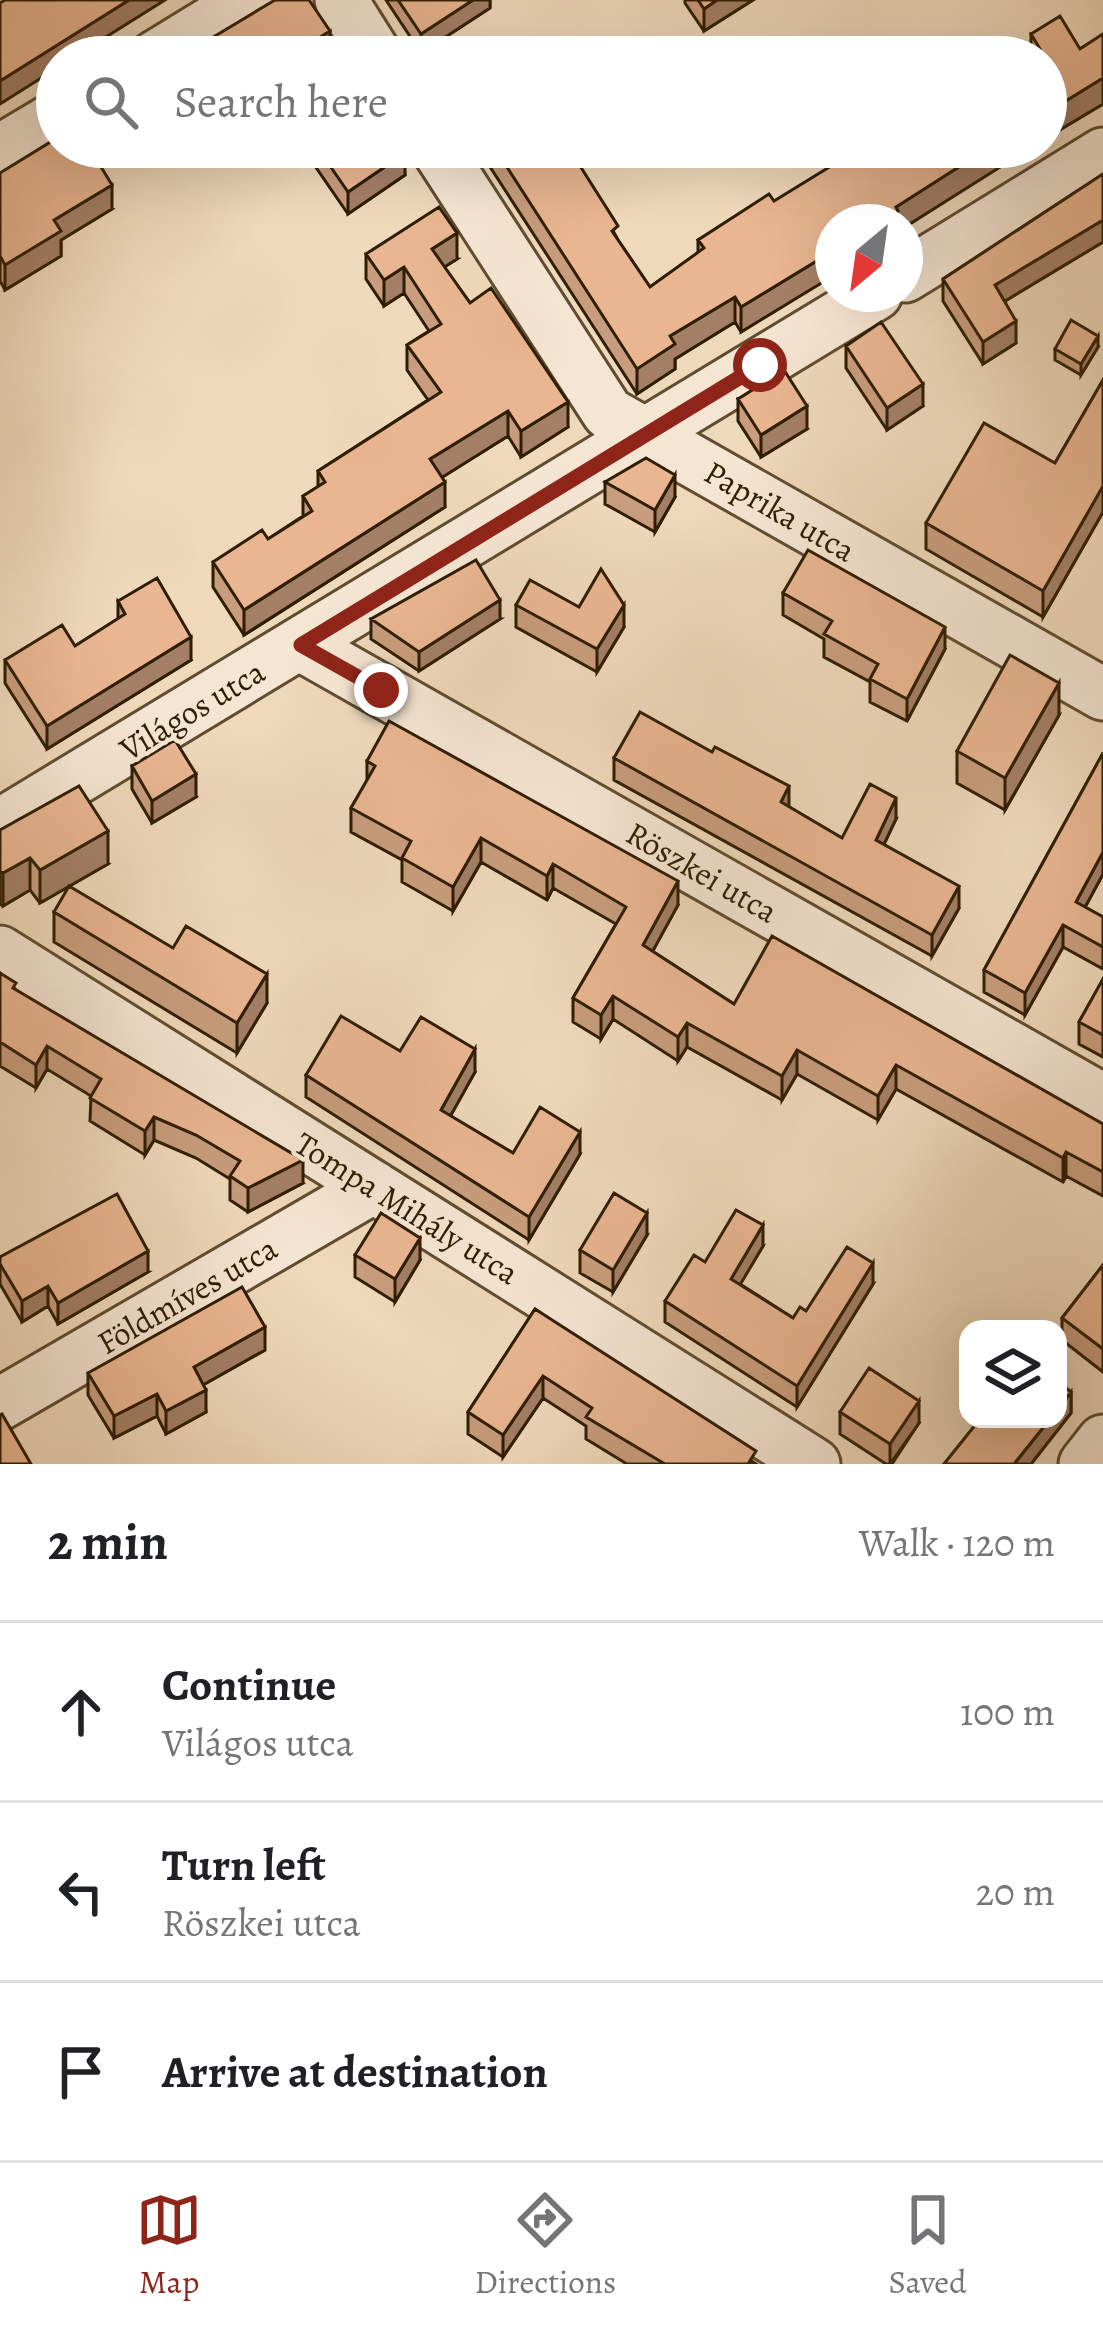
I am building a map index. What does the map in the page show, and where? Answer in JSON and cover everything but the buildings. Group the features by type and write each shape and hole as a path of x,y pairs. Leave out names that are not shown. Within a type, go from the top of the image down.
{"street":[{"path":"189,36 248,0"},
{"path":"340,0 363,36"},
{"path":"0,151 36,129"},
{"path":"923,265 1103,154"},
{"name":"Paprika utca","path":"450,168 608,413 1103,694"},
{"name":"Világos utca","path":"0,826 847,312"},
{"name":"Röszkei utca","path":"301,645 1103,1100"},
{"name":"Tompa Mihály utca","path":"0,952 814,1464"},
{"name":"Földmíves utca","path":"0,1404 374,1187"},
{"path":"1085,1464 1103,1441"}],"route":[{"path":"381,690 301,645 760,365"}]}
